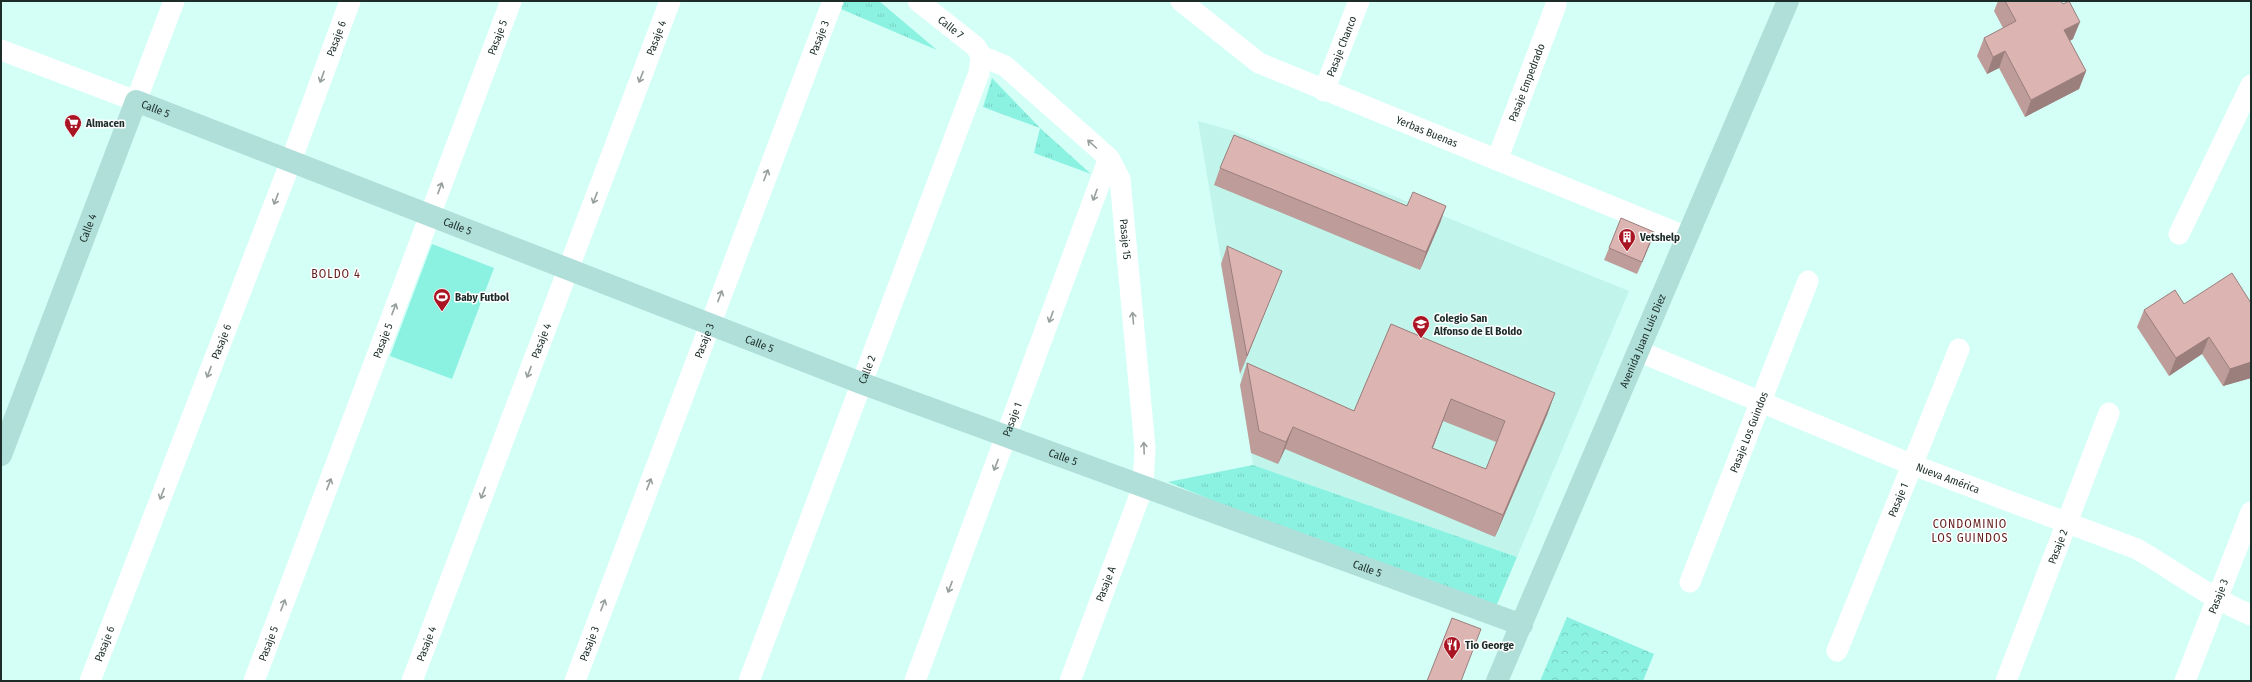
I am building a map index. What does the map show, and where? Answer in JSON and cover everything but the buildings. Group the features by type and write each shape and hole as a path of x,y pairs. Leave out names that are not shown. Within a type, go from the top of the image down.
{"street":[{"name":"Calle 4","path":"1,455 174,1"},
{"name":"Pasaje 6","path":"90,681 291,161 350,1"},
{"name":"Pasaje 5","path":"254,681 511,1"},
{"name":"Pasaje 4","path":"412,681 670,1"},
{"name":"Pasaje 3","path":"574,681 833,1"},
{"name":"Calle 7","path":"918,1 976,47 981,56"},
{"name":"Yerbas Buenas","path":"1181,1 1259,63 1324,91 1687,237"},
{"name":"Pasaje Chanco","path":"1324,91 1359,1"},
{"name":"Avenida Juan Luis Diez","path":"1497,681 1522,626 1788,1"},
{"name":"Pasaje Empedrado","path":"1497,160 1556,5"},
{"name":"Calle 5","path":"1,50 291,161 861,383 1522,626"},
{"name":"Pasaje 15","path":"981,56 1005,66 1109,158 1120,179 1145,448 1143,487"},
{"name":"Calle 2","path":"749,681 979,72 981,56"},
{"path":"2179,234 2251,85"},
{"name":"Pasaje 1","path":"915,681 1007,437 1109,158"},
{"name":"Pasaje Los Guindos","path":"1690,582 1808,282"},
{"name":"Pasaje 1","path":"1837,651 1959,349"},
{"name":"Nueva América","path":"1638,351 1913,465 2137,549 2163,564 2215,599 2251,615"},
{"name":"Pasaje 2","path":"2006,681 2109,413"},
{"name":"Pasaje A","path":"1070,681 1143,487"},
{"name":"Pasaje 3","path":"2185,681 2215,599 2251,512"}],"shaded area":[{"name":"Colegio San Alfonso de El Boldo","path":"1198,121 1233,131 1629,291 1517,557 1253,465 1242,386"}],"green space":[{"path":"844,1 879,1 937,50 841,9"},
{"path":"992,78 1040,128 983,107"},
{"path":"1040,128 1091,174 1034,153"},
{"name":"Baby Futbol","path":"432,244 494,268 452,379 390,356"},
{"path":"1253,465 1517,557 1492,616 1168,482"},
{"path":"1567,617 1654,654 1643,681 1540,681"}],"place":[{"name":"Almacen","path":"73,138"},
{"name":"Vetshelp","path":"1627,252"},
{"name":"Baby Futbol","path":"442,312"},
{"name":"Colegio San Alfonso de El Boldo","path":"1421,339"},
{"name":"Tio George","path":"1452,660"}],"district":[{"name":"BOLDO 4","path":"336,274"},
{"name":"CONDOMINIO LOS GUINDOS","path":"1970,531"}]}
